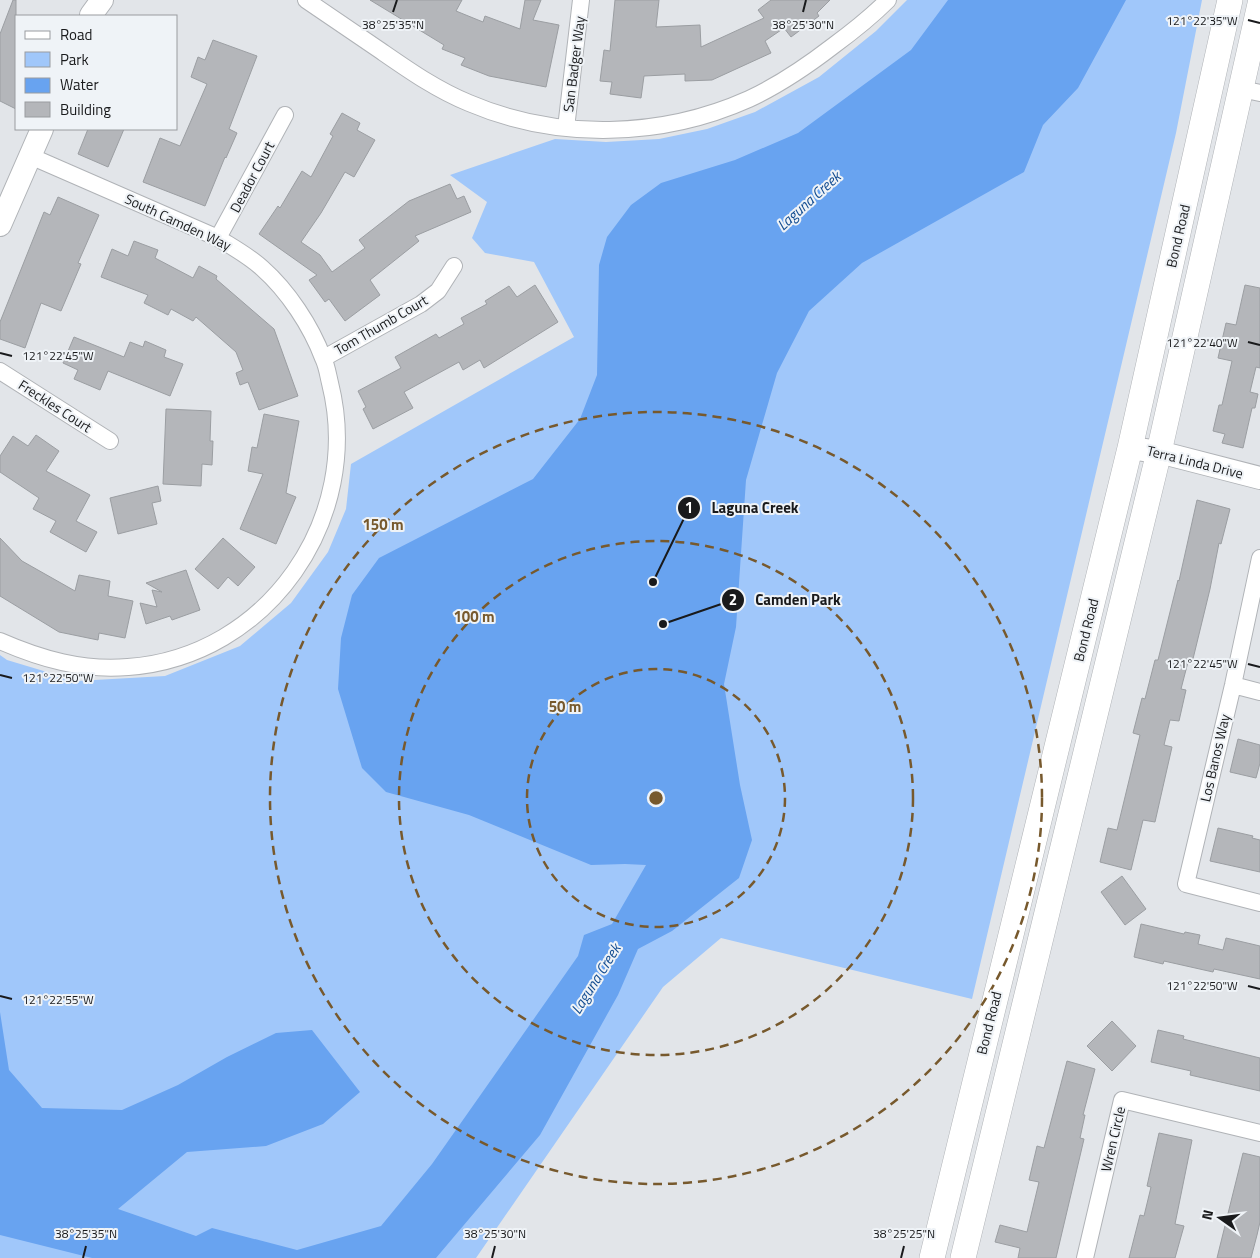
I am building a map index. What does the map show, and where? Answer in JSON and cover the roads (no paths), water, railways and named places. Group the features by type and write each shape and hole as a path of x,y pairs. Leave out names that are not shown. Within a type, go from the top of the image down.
{"main road":[{"name":"Bond Road","path":"932,1258 1130,448 1230,0"},
{"name":"Bond Road","path":"963,1258 1159,452 1251,91 1260,4"}],"street":[{"path":"306,0 436,88 470,104 504,116 540,124 566,128 607,130 644,128 680,122 750,98 782,82 814,60 862,25 888,0"},
{"name":"San Badger Way","path":"566,128 582,0"},
{"name":"Deador Court","path":"218,238 285,115"},
{"path":"0,225 42,130"},
{"name":"South Camden Way","path":"0,641 71,665 109,668 129,668 167,661 203,648 234,630 259,612 286,583 304,559 318,532 335,475 337,436 333,396 324,358 301,316 276,283 247,256 218,238 30,156"},
{"name":"Tom Thumb Court","path":"324,358 421,304 438,291 454,266"},
{"name":"Freckles Court","path":"0,371 110,442"},
{"name":"Terra Linda Drive","path":"1130,448 1159,452 1260,478"},
{"name":"Los Banos Way","path":"1260,558 1233,685 1186,884 1260,903"},
{"path":"1233,685 1260,692"},
{"name":"Wren Circle","path":"1085,1258 1122,1100 1260,1133"}],"water":[{"path":"948,0 1126,0 1078,88 1043,125 1024,172 862,263 809,311 777,373 746,480 736,627 724,684 740,785 752,840 739,878 672,931 638,949 618,995 540,1135 436,1258 92,1258 0,1235 0,1012 9,1070 42,1108 122,1110 178,1085 227,1057 276,1033 312,1030 360,1092 323,1124 266,1146 187,1152 118,1209 196,1236 212,1228 297,1250 381,1226 432,1164 578,956 584,935 612,924 646,865 591,865 469,815 386,792 362,768 338,689 341,638 352,595 379,558 533,479 580,419 597,375 599,265 607,237 631,205 661,183 735,160 798,133 911,50"}],"place":[{"name":"Laguna Creek","path":"653,582"},
{"name":"Camden Park","path":"663,624"}]}
